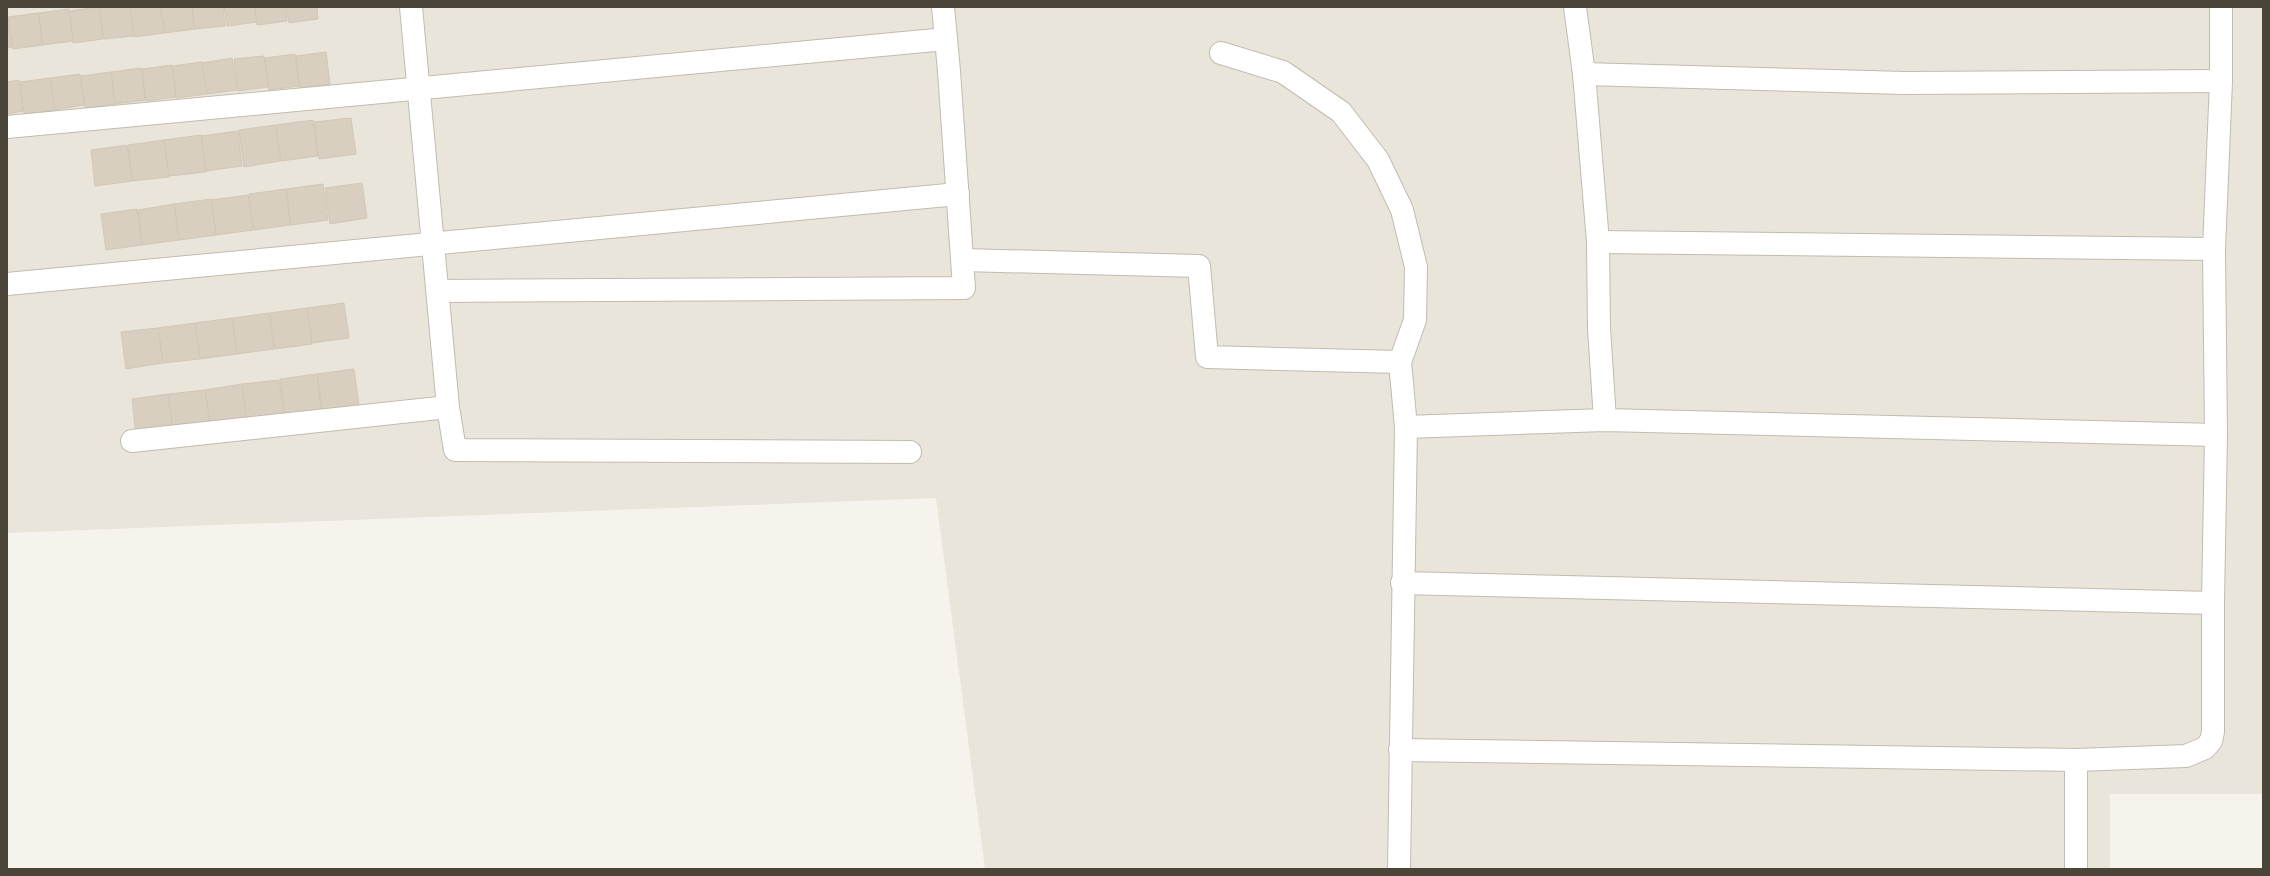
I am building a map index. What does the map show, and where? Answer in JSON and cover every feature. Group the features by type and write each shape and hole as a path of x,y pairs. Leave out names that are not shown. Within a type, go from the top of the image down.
{"street":[{"path":"411,7 448,407 455,450 910,452"},
{"path":"438,291 964,288 943,7"},
{"path":"1575,7 1584,74 1598,242 1599,328 1606,420"},
{"path":"1400,750 2076,760 2186,756 2205,748 2211,741 2213,732 2213,604 2216,435 2214,249 2221,7"},
{"path":"7,127 419,90 946,39"},
{"path":"1221,54 1283,72 1341,112 1378,160 1402,210 1416,267 1415,320 1400,362 1406,427 1402,583 1399,869"},
{"path":"1584,74 1904,83 2220,81"},
{"path":"7,284 434,245 958,194"},
{"path":"1598,242 2214,249"},
{"path":"963,260 1199,266 1207,357 1400,362"},
{"path":"132,441 448,407"},
{"path":"1406,427 1606,420 2216,435"},
{"path":"1402,583 2213,604"},
{"path":"2076,760 2076,869"}],"shaded area":[{"path":"7,7 2263,7 2263,794 2110,794 2110,869 985,869 936,498 7,533"}],"building":[{"path":"99,7 103,39 73,43 69,11"},
{"path":"130,7 160,7 164,33 134,37"},
{"path":"130,7 134,36 104,39 99,8"},
{"path":"161,7 192,7 195,29 165,33"},
{"path":"192,7 223,7 225,26 195,29"},
{"path":"224,7 255,7 257,22 227,26"},
{"path":"255,7 285,7 287,21 257,25"},
{"path":"286,7 317,7 318,19 289,23"},
{"path":"69,9 73,41 43,45 38,13"},
{"path":"38,13 43,45 13,49 8,17"},
{"path":"7,16 12,47 7,48"},
{"path":"326,52 330,84 300,88 296,56"},
{"path":"295,54 299,86 269,90 265,58"},
{"path":"264,56 268,87 238,91 234,59"},
{"path":"232,58 237,90 207,94 202,63"},
{"path":"202,62 207,94 176,98 172,66"},
{"path":"172,65 176,97 146,101 142,69"},
{"path":"141,68 145,100 115,104 111,72"},
{"path":"111,72 115,104 85,108 81,76"},
{"path":"80,74 84,105 55,110 50,78"},
{"path":"50,78 55,110 24,114 20,82"},
{"path":"19,80 23,111 7,114 7,82"},
{"path":"351,118 356,154 319,159 314,122"},
{"path":"313,120 318,156 281,161 276,125"},
{"path":"275,125 280,161 244,167 239,130"},
{"path":"238,131 242,166 206,171 201,136"},
{"path":"201,135 206,172 169,176 164,140"},
{"path":"164,140 169,177 132,181 128,145"},
{"path":"127,145 132,181 95,186 91,150"},
{"path":"362,183 367,218 330,224 325,188"},
{"path":"323,184 328,220 291,225 286,189"},
{"path":"286,189 290,225 254,230 249,194"},
{"path":"248,195 253,230 216,235 211,200"},
{"path":"211,199 216,235 179,240 174,204"},
{"path":"174,204 179,240 142,245 138,210"},
{"path":"137,209 142,245 106,250 101,214"},
{"path":"344,303 349,338 312,343 307,308"},
{"path":"307,308 312,344 275,349 270,313"},
{"path":"269,313 274,349 237,354 233,318"},
{"path":"232,318 237,354 200,359 195,323"},
{"path":"195,323 200,359 163,363 158,328"},
{"path":"158,328 163,363 126,369 121,332"},
{"path":"354,369 359,405 322,410 317,374"},
{"path":"317,374 321,410 285,415 280,379"},
{"path":"279,380 284,415 247,421 242,384"},
{"path":"242,384 246,420 210,425 205,390"},
{"path":"205,390 210,425 173,430 168,394"},
{"path":"168,394 173,431 136,435 132,399"}]}
